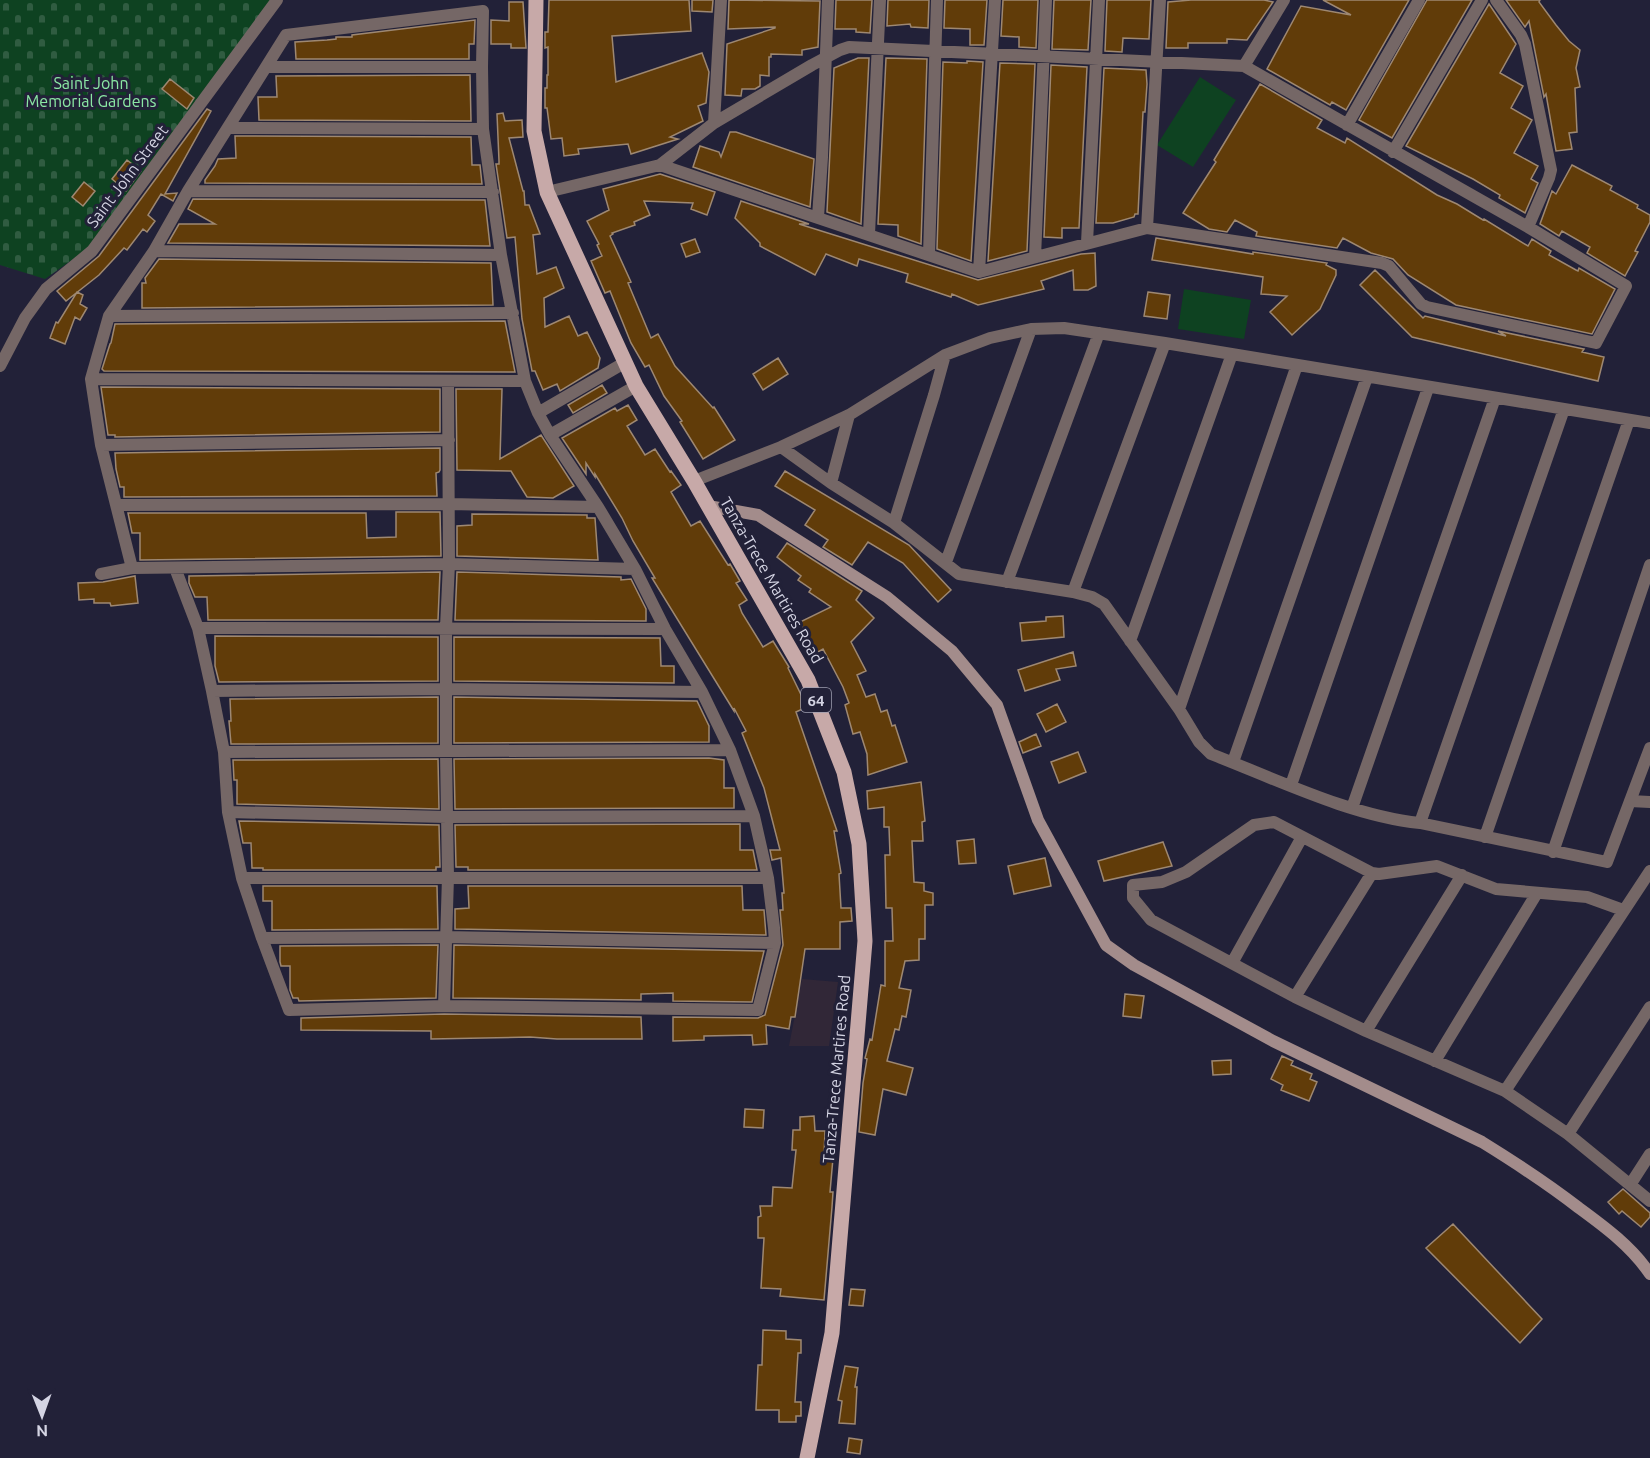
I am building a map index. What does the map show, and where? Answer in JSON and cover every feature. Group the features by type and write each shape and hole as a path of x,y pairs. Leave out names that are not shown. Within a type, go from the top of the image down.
{"main road":[{"name":"Tanza-Trece Martires Road","path":"536,0 534,131 547,192 636,386 694,481 808,680 844,772 859,844 865,941 832,1333 807,1458"}],"street":[{"name":"Saint John Street","path":"0,366 25,318 46,289 92,251 277,0"},
{"path":"714,123 721,0"},
{"path":"818,217 828,0"},
{"path":"869,234 880,0"},
{"path":"929,254 937,0"},
{"path":"980,272 995,0"},
{"path":"1035,257 1046,0"},
{"path":"1087,243 1098,0"},
{"path":"1147,228 1160,0"},
{"path":"1244,66 1284,0"},
{"path":"1347,125 1419,0"},
{"path":"1393,152 1482,0"},
{"path":"1496,0 1525,44 1551,170 1550,178 1528,227"},
{"path":"132,568 101,445 91,379 109,316 154,251 188,191 286,35 483,11 483,129 501,255 525,381 550,435 598,507 635,569 665,628 702,692 730,750 754,816 768,878 775,943 759,1010 444,1006 289,1010 242,878 228,812 224,752 212,691 198,628 175,568"},
{"path":"547,192 660,165 714,123 840,50 849,47 1244,66 1528,227 1626,286 1596,343 1427,307 1421,304 1389,266 1382,263 1147,228 980,272 660,165"},
{"path":"267,68 482,67"},
{"path":"229,128 483,129"},
{"path":"188,191 493,192"},
{"path":"154,251 501,255"},
{"path":"109,316 513,313"},
{"path":"694,481 781,447 849,415 945,356 990,338 1031,330 1064,328 1099,333 1650,423"},
{"path":"946,562 1031,330"},
{"path":"1007,582 1099,333"},
{"path":"1073,592 1165,343"},
{"path":"1130,641 1232,354"},
{"path":"894,523 945,356"},
{"path":"538,413 624,363"},
{"path":"1179,709 1298,365"},
{"path":"1233,762 1367,377"},
{"path":"91,379 525,381"},
{"path":"444,1006 448,877 446,627 449,564 448,381"},
{"path":"550,435 636,386"},
{"path":"1291,785 1428,388"},
{"path":"1352,808 1495,398"},
{"path":"1420,823 1564,409"},
{"path":"831,483 849,415"},
{"path":"1485,837 1629,420"},
{"path":"101,445 448,440"},
{"path":"781,447 831,483 894,523 959,574 1073,592 1092,597 1104,604 1179,709 1199,742 1211,754 1352,808 1392,820 1420,823 1607,862 1650,748"},
{"path":"117,505 449,504 598,507"},
{"path":"708,506 758,515 887,597 952,651 997,705 1038,820 1106,945 1134,965 1273,1041 1482,1142 1605,1227 1640,1259 1650,1274"},
{"path":"101,574 132,568 449,564 635,569"},
{"path":"1553,852 1650,565"},
{"path":"198,628 665,628"},
{"path":"212,691 446,689 702,692"},
{"path":"224,752 446,753 730,750"},
{"path":"1630,801 1650,802"},
{"path":"228,812 447,817 754,816"},
{"path":"1623,910 1587,897 1496,889 1437,866 1372,873 1274,822 1254,825 1186,872 1162,882 1132,885 1133,898 1151,920 1295,997 1505,1091 1568,1134 1650,1201"},
{"path":"1232,963 1302,837"},
{"path":"1505,1091 1650,871"},
{"path":"1295,997 1372,873"},
{"path":"1366,1030 1462,875"},
{"path":"242,878 768,878"},
{"path":"1435,1061 1537,893"},
{"path":"262,938 445,937 775,943"},
{"path":"1568,1134 1650,1007"},
{"path":"1630,1185 1650,1154"}],"shaded area":[{"path":"802,979 838,982 829,1046 789,1046"}],"green space":[{"name":"Saint John Memorial Gardens","path":"0,0 272,0 93,245 45,279 0,265"},
{"path":"1200,77 1236,100 1193,167 1157,145"},
{"path":"1184,289 1251,300 1244,339 1178,329"}],"building":[{"path":"549,0 689,0 691,31 612,36 616,82 702,53 709,72 706,103 698,106 703,121 670,137 678,139 631,154 628,144 578,149 579,154 564,156 562,138 551,139 547,108 545,108 548,47 545,48 545,32 548,32"},
{"path":"692,0 713,0 712,12 692,11"},
{"path":"729,0 820,1 818,47 802,50 802,55 771,54 769,76 760,75 760,86 755,89 742,89 741,96 725,95 727,44 775,28 728,29"},
{"path":"836,0 872,0 870,33 856,32 856,29 835,29"},
{"path":"888,0 929,0 928,28 911,27 910,24 887,26"},
{"path":"945,0 987,0 984,45 970,45 970,29 944,28"},
{"path":"1003,0 1038,0 1036,48 1019,47 1019,37 1001,36"},
{"path":"1054,0 1091,0 1088,50 1052,49"},
{"path":"1107,0 1151,0 1149,39 1123,38 1122,52 1105,51"},
{"path":"1191,0 1273,2 1247,40 1227,39 1227,43 1188,43 1188,48 1166,48 1168,2"},
{"path":"1323,0 1409,0 1346,110 1332,102 1330,105 1267,69 1301,6 1351,15"},
{"path":"1427,0 1472,0 1392,138 1359,120"},
{"path":"1506,0 1540,0 1539,2 1556,25 1580,50 1576,68 1580,87 1575,88 1577,132 1569,133 1572,149 1556,151 1546,94 1544,97 1529,21 1525,27"},
{"path":"509,2 523,2 526,48 511,48 511,44 491,44 491,20 509,21"},
{"path":"1489,4 1516,44 1500,73 1523,86 1511,108 1532,120 1514,153 1538,166 1531,179 1538,183 1525,213 1473,179 1406,146"},
{"path":"475,20 474,44 469,44 469,59 296,59 295,42 336,39 336,37 352,37 352,35"},
{"path":"858,58 869,58 861,224 827,212 834,68"},
{"path":"886,58 927,59 921,244 898,236 898,225 878,224"},
{"path":"967,61 983,62 971,261 937,249 943,62 967,63"},
{"path":"1000,63 1035,64 1027,251 988,261"},
{"path":"1051,65 1087,67 1079,228 1062,228 1062,238 1044,237"},
{"path":"1104,68 1146,70 1147,84 1145,112 1143,112 1138,214 1113,223 1096,223"},
{"path":"470,75 471,121 259,120 258,97 277,97 276,76"},
{"path":"170,79 194,98 187,109 162,89"},
{"path":"1260,84 1322,120 1317,128 1345,143 1347,138 1437,195 1484,219 1528,246 1532,239 1551,251 1549,255 1578,271 1579,268 1615,289 1592,334 1456,305 1408,275 1393,259 1371,253 1343,238 1337,248 1256,236 1257,232 1235,220 1227,232 1209,229 1183,213 1216,162 1214,160"},
{"path":"207,109 211,111 165,194 177,193 173,201 161,194 148,215 155,221 147,232 143,229 127,250 124,248 99,275 66,301 57,291 99,256"},
{"path":"503,113 505,121 522,120 523,137 509,138 524,191 525,205 529,205 540,234 533,235 537,274 556,267 564,288 544,298 545,327 569,316 578,336 587,332 600,358 598,368 560,391 557,384 543,390 535,371 532,371 522,319 515,237 507,238 496,164 499,164 497,114"},
{"path":"730,132 736,132 814,159 810,207 693,167 700,146 719,152 721,157"},
{"path":"235,136 471,137 472,165 480,165 482,184 205,183 218,159 236,158"},
{"path":"127,160 141,171 126,191 112,179"},
{"path":"1572,165 1612,186 1610,190 1638,205 1637,208 1650,215 1650,222 1635,251 1638,252 1625,276 1587,253 1590,247 1562,231 1559,236 1540,224 1552,191 1556,194"},
{"path":"660,174 715,192 707,215 691,209 693,203 644,201 650,215 634,222 635,225 612,233 610,236 631,282 628,283 651,338 658,334 675,366 714,407 735,440 703,459 680,422 682,421 664,396 649,365 645,367 631,343 610,291 605,293 591,261 602,256 597,245 599,244 587,221 609,210 603,189"},
{"path":"84,182 95,191 83,206 72,197"},
{"path":"193,199 485,200 490,246 168,243 179,224 215,224 188,209"},
{"path":"741,201 809,224 799,224 978,280 1081,254 1095,253 1096,286 1088,290 1074,290 1073,270 1041,281 1044,289 978,305 952,294 951,297 906,282 908,274 859,259 857,266 826,254 815,275 760,246 760,243 735,218"},
{"path":"1156,238 1327,263 1326,265 1336,270 1336,275 1320,309 1292,335 1270,312 1287,296 1261,294 1263,277 1152,260"},
{"path":"695,239 700,252 686,257 681,244"},
{"path":"159,259 491,263 493,305 142,308 142,283 146,283 145,278"},
{"path":"1375,270 1423,318 1425,316 1506,336 1498,331 1584,349 1582,352 1604,357 1598,381 1412,337 1360,285"},
{"path":"77,292 83,295 80,304 87,308 80,320 75,317 65,344 50,338 56,322 58,323"},
{"path":"1148,292 1170,295 1167,319 1144,316"},
{"path":"505,321 515,372 104,371 102,369 115,324"},
{"path":"778,358 788,374 763,390 753,374"},
{"path":"602,385 607,393 573,413 568,405"},
{"path":"101,387 440,389 440,432 115,437 115,435 108,435"},
{"path":"456,389 502,389 500,459 541,435 574,486 553,498 527,497 511,471 457,470"},
{"path":"628,405 637,420 627,426 645,455 655,449 681,485 671,492 691,526 700,521 740,581 736,583 747,600 739,605 742,613 763,647 773,641 789,667 807,707 796,712 837,831 834,831 841,873 839,874 841,908 851,908 852,921 840,922 840,949 805,949 795,1017 791,1017 789,1029 766,1025 767,1044 753,1045 752,1035 704,1036 704,1040 673,1041 673,1017 758,1018 765,1015 783,945 780,910 783,910 782,893 784,893 781,858 772,860 770,850 780,850 764,788 742,733 746,731 734,708 734,711 652,578 655,578 595,474 595,477 586,463 586,474 562,438 615,408 617,411"},
{"path":"440,448 440,470 436,473 437,496 124,497 124,487 120,487 116,469 115,453"},
{"path":"785,471 909,545 951,590 938,602 903,563 868,542 852,565 823,547 828,540 805,525 815,510 775,486"},
{"path":"396,512 440,512 441,556 140,560 140,533 132,533 128,513 366,513 367,538 396,537"},
{"path":"472,514 587,515 587,518 595,518 598,560 457,556 457,526 472,525"},
{"path":"787,543 862,591 856,600 874,618 851,642 866,671 857,675 866,697 875,694 881,712 887,710 892,726 895,725 907,762 868,775 867,754 860,732 853,734 845,705 849,703 843,687 823,649 816,653 800,622 831,607 809,592 811,589 798,580 801,576 777,557"},
{"path":"440,572 438,620 208,620 207,597 195,597 189,583 189,576"},
{"path":"457,572 631,579 646,609 646,621 455,620"},
{"path":"135,576 138,603 111,606 110,603 94,603 94,599 79,600 78,583 103,582"},
{"path":"1063,616 1064,637 1022,641 1020,623 1046,621 1046,617"},
{"path":"215,636 438,637 438,681 219,682 215,666"},
{"path":"454,637 660,638 661,666 674,666 674,683 454,681"},
{"path":"1073,652 1076,666 1056,669 1060,680 1025,691 1018,670"},
{"path":"438,697 438,743 231,744 230,699"},
{"path":"454,697 697,701 709,726 709,742 454,743"},
{"path":"1057,704 1066,722 1046,732 1037,714"},
{"path":"1036,734 1041,746 1023,753 1019,742"},
{"path":"1078,752 1086,772 1059,783 1051,762"},
{"path":"709,758 724,760 724,788 734,788 734,808 455,809 454,759"},
{"path":"438,759 439,809 237,804 237,780 234,780 233,760"},
{"path":"921,782 925,821 922,822 923,841 912,841 914,882 924,883 924,891 933,893 933,905 925,905 925,939 919,939 919,960 905,961 899,988 911,990 906,1017 902,1016 899,1030 895,1029 887,1061 913,1068 906,1095 883,1089 875,1135 859,1132 867,1059 865,1058 870,1039 872,1040 881,985 885,986 885,941 893,941 892,908 886,908 885,855 890,855 889,827 884,827 884,807 868,809 867,791"},
{"path":"239,821 439,825 440,867 436,867 436,870 263,870 263,868 252,868 251,843 243,843"},
{"path":"740,824 740,850 753,850 757,870 468,870 468,867 456,867 455,825"},
{"path":"974,839 976,863 959,864 957,841"},
{"path":"1163,842 1172,866 1104,881 1098,861"},
{"path":"1045,858 1051,886 1014,894 1008,866"},
{"path":"263,886 437,886 438,929 272,930 272,901 263,901"},
{"path":"468,886 742,886 743,910 764,910 766,935 455,929 455,909 469,908"},
{"path":"438,945 436,998 299,1001 298,998 293,998 290,990 290,966 281,966 280,962 280,946"},
{"path":"454,945 764,951 752,1002 673,1001 673,993 641,994 641,1000 453,998"},
{"path":"1125,994 1144,996 1141,1018 1123,1016"},
{"path":"444,1014 641,1017 642,1039 530,1037 431,1039 431,1031 301,1030 301,1018"},
{"path":"1282,1056 1293,1061 1291,1065 1312,1074 1310,1079 1317,1082 1309,1101 1281,1090 1283,1085 1271,1079"},
{"path":"1231,1060 1231,1074 1213,1075 1212,1061"},
{"path":"745,1109 764,1110 763,1128 744,1127"},
{"path":"814,1116 815,1131 825,1131 824,1157 833,1158 830,1192 833,1192 824,1300 780,1296 781,1289 761,1288 764,1238 758,1238 760,1206 772,1206 773,1187 792,1188 796,1150 792,1150 793,1130 800,1130 800,1117"},
{"path":"1623,1189 1650,1213 1650,1217 1641,1227 1622,1211 1619,1214 1608,1202"},
{"path":"1453,1224 1542,1319 1520,1343 1426,1248"},
{"path":"851,1289 865,1290 863,1306 849,1305"},
{"path":"763,1330 786,1331 786,1339 801,1340 795,1402 801,1402 801,1416 796,1416 796,1422 779,1422 779,1410 756,1410 758,1365 762,1365"},
{"path":"845,1366 858,1368 855,1387 857,1387 855,1424 839,1423 842,1401 838,1400"},
{"path":"849,1438 862,1440 860,1454 847,1452"}]}
